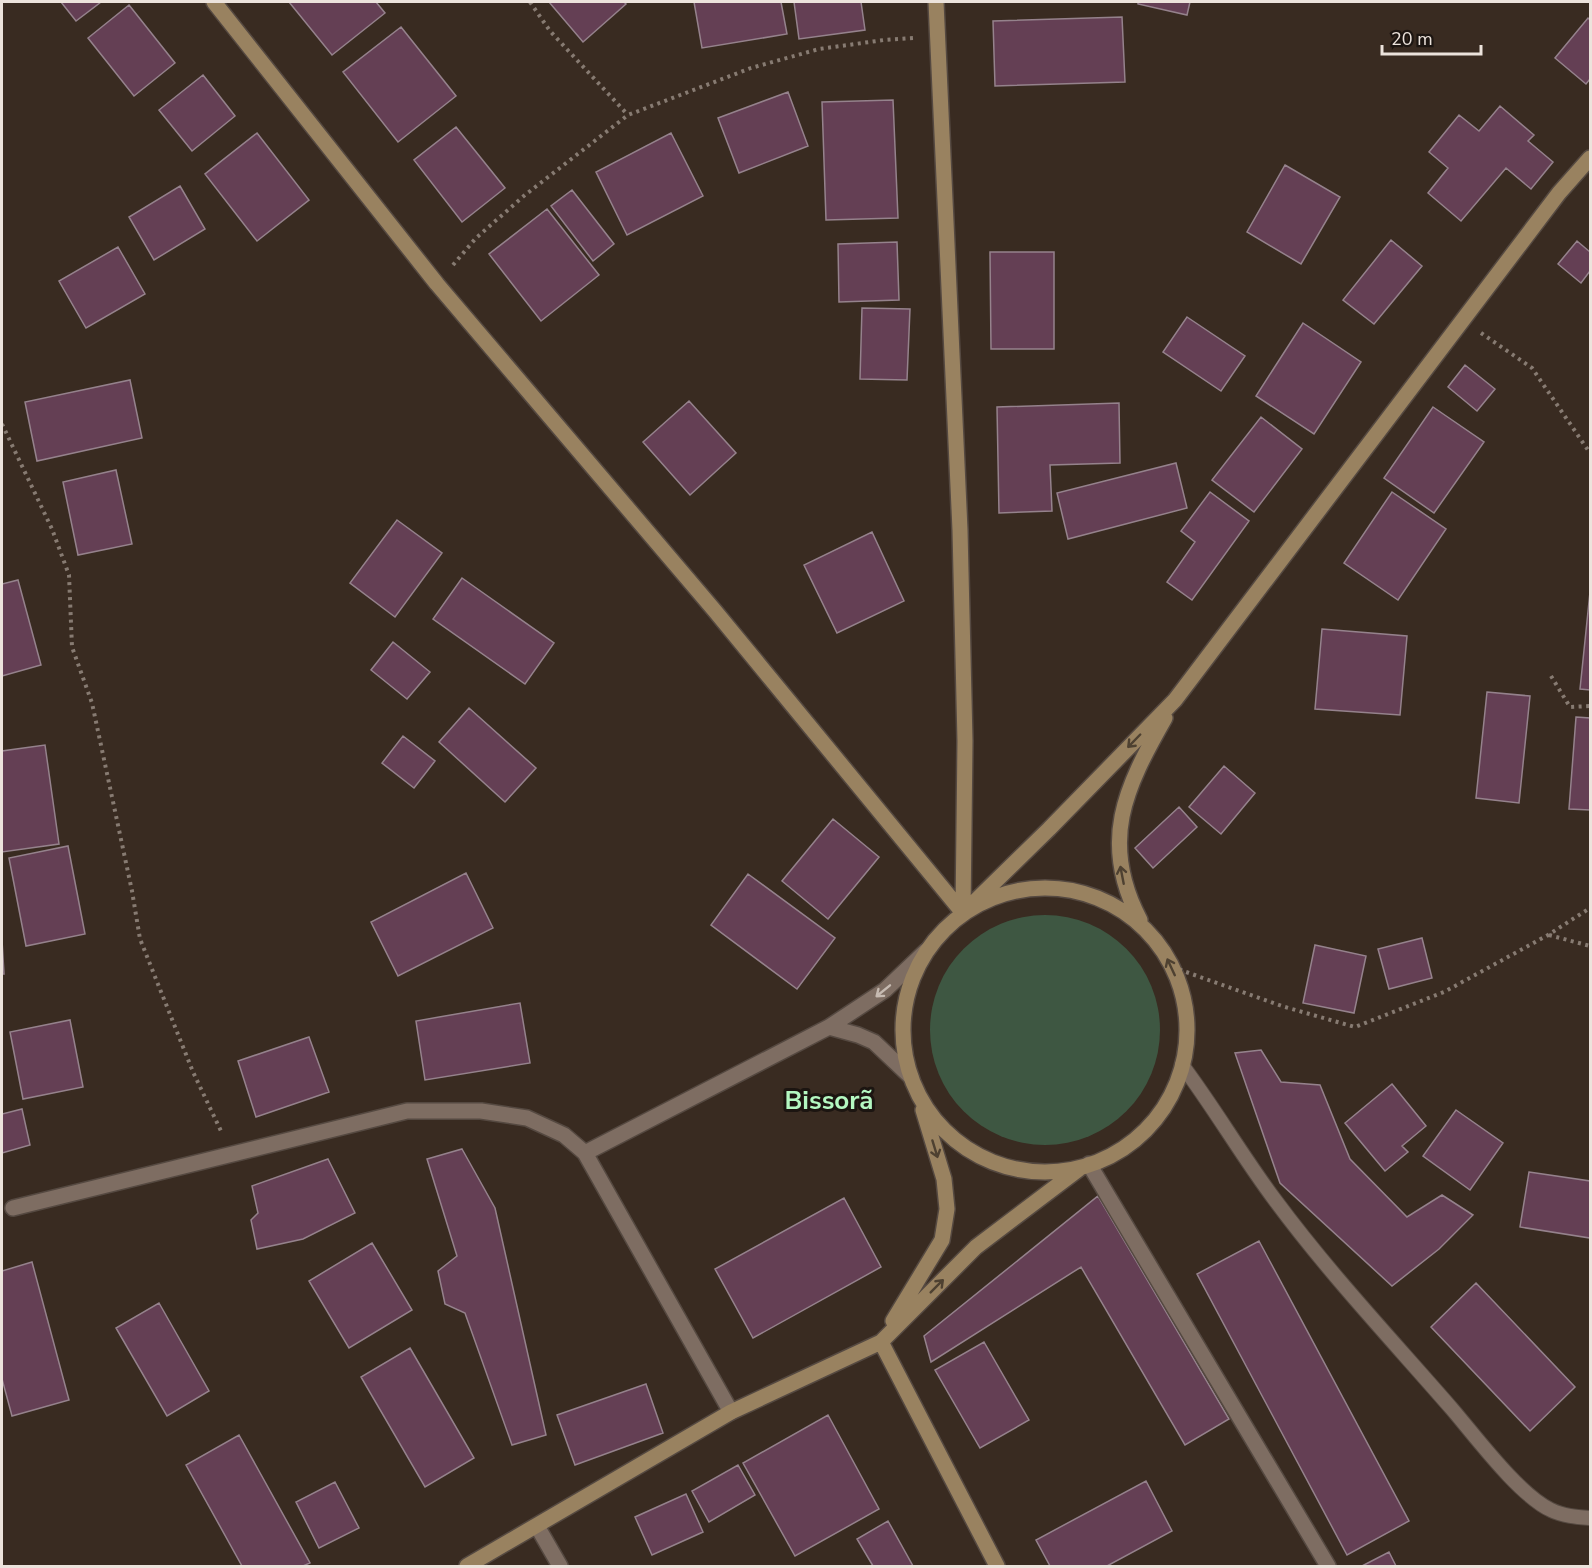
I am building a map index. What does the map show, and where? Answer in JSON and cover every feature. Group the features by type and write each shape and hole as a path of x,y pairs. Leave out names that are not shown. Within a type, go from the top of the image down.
{"main road":[{"path":"214,2 437,284 715,611 963,913"},
{"path":"936,2 960,530 965,741 963,913"},
{"path":"963,913 991,898 1029,888 1051,887 1078,891 1100,898 1122,910 1158,943 1172,967 1184,1002 1187,1038 1182,1065 1170,1097 1151,1123 1121,1149 1104,1160 1051,1172 1027,1171 993,1162 968,1149 944,1130 928,1111 918,1093 905,1054 905,1009 914,976 926,951 942,932 1049,829 1175,700 1559,193 1590,158"},
{"path":"1145,929 1130,901 1122,879 1119,851 1121,818 1127,794 1142,758 1175,700"},
{"path":"881,1342 942,1240 947,1209 944,1179 918,1093"},
{"path":"467,1566 731,1412 881,1342 976,1247 1085,1166"},
{"path":"881,1342 997,1566"}],"street":[{"path":"585,1153 829,1028 885,990 926,951"},
{"path":"829,1028 874,1041 911,1077"},
{"path":"13,1208 407,1110 481,1111 527,1118 564,1135 585,1153 731,1412"},
{"path":"1085,1166 1328,1566"},
{"path":"537,1526 560,1566"}],"lane":[{"path":"1182,1065 1210,1102 1275,1200 1315,1251 1506,1472 1549,1509 1568,1516 1590,1518"}],"path":[{"path":"530,2 550,31 628,115"},
{"path":"437,284 476,238 525,195 628,115 752,68 819,49 884,40 937,36"},
{"path":"1462,321 1532,368 1590,453"},
{"path":"2,424 52,529 69,575 72,646 92,703 140,939 193,1072 232,1154"},
{"path":"1551,676 1570,707 1590,706"},
{"path":"1172,967 1285,1007 1355,1027 1443,992 1548,935 1590,908"},
{"path":"1548,935 1590,946"}],"green space":[{"path":"1034,915 1056,915 1089,923 1109,934 1127,948 1141,966 1152,986 1158,1007 1160,1030 1158,1053 1152,1074 1141,1094 1127,1112 1109,1126 1089,1137 1056,1145 1034,1145 1001,1137 981,1126 963,1112 949,1094 938,1074 930,1041 930,1019 938,986 949,966 963,948 981,934 1001,923"}],"building":[{"path":"61,2 101,2 76,21"},
{"path":"289,2 376,2 385,13 332,55"},
{"path":"549,2 624,2 626,4 583,42"},
{"path":"694,2 781,2 787,34 702,48"},
{"path":"794,2 861,2 865,30 799,39"},
{"path":"1138,2 1190,2 1187,15 1138,4"},
{"path":"129,5 175,63 134,96 88,38"},
{"path":"1122,17 1125,82 995,86 993,21"},
{"path":"1588,18 1590,20 1590,79 1586,84 1555,58"},
{"path":"401,27 456,96 398,142 343,72"},
{"path":"203,75 235,116 192,151 159,110"},
{"path":"788,92 808,146 739,173 718,118"},
{"path":"893,100 898,218 826,220 822,102"},
{"path":"1500,106 1534,135 1528,141 1553,162 1531,189 1506,168 1461,221 1428,193 1448,168 1429,152 1459,115 1479,131"},
{"path":"456,127 505,188 462,222 414,160"},
{"path":"257,133 309,200 257,241 205,174"},
{"path":"671,133 703,196 627,235 596,172"},
{"path":"1285,165 1340,197 1301,264 1247,232"},
{"path":"180,186 205,229 154,260 129,217"},
{"path":"572,190 614,244 593,261 551,206"},
{"path":"547,209 599,275 541,321 489,254"},
{"path":"1391,240 1422,266 1374,324 1343,300"},
{"path":"1577,241 1590,252 1590,271 1581,283 1558,264"},
{"path":"897,242 899,300 839,302 838,244"},
{"path":"118,247 145,294 86,328 59,281"},
{"path":"990,252 1054,252 1054,349 991,349"},
{"path":"862,308 910,309 907,380 860,379"},
{"path":"1187,317 1245,356 1221,391 1163,352"},
{"path":"1303,323 1361,362 1314,434 1256,396"},
{"path":"1465,365 1495,389 1477,411 1448,387"},
{"path":"130,380 142,438 37,461 25,402"},
{"path":"689,401 736,453 690,495 643,442"},
{"path":"1119,403 1120,463 1050,465 1052,511 999,513 997,407"},
{"path":"1433,407 1484,442 1434,513 1384,478"},
{"path":"1261,417 1302,449 1254,512 1212,480"},
{"path":"1176,463 1187,508 1068,539 1057,493"},
{"path":"116,470 132,544 78,555 63,482"},
{"path":"1210,492 1249,521 1192,600 1167,582 1195,542 1181,531"},
{"path":"1392,492 1446,529 1398,600 1344,563"},
{"path":"397,520 442,553 395,617 350,583"},
{"path":"872,532 904,601 837,633 804,565"},
{"path":"462,578 554,643 525,684 433,619"},
{"path":"18,580 41,665 2,676 2,584"},
{"path":"1590,592 1590,690 1580,689"},
{"path":"1322,629 1407,636 1400,715 1315,709"},
{"path":"393,642 430,672 407,699 371,670"},
{"path":"1487,692 1530,696 1519,803 1476,798"},
{"path":"469,708 536,768 505,802 439,742"},
{"path":"1576,717 1590,718 1590,810 1569,809"},
{"path":"403,736 435,761 414,788 382,763"},
{"path":"45,745 59,844 2,852 2,751"},
{"path":"1224,766 1255,793 1221,834 1189,807"},
{"path":"1179,807 1197,827 1153,868 1135,848"},
{"path":"833,819 879,857 828,919 782,881"},
{"path":"68,846 85,934 26,946 9,858"},
{"path":"466,873 493,928 398,976 371,922"},
{"path":"748,874 835,938 797,989 711,925"},
{"path":"1422,938 1432,978 1389,989 1378,949"},
{"path":"2,940 4,974 2,974"},
{"path":"1315,945 1366,956 1354,1013 1303,1003"},
{"path":"520,1003 530,1063 425,1080 416,1021"},
{"path":"70,1020 83,1087 23,1099 10,1032"},
{"path":"309,1037 329,1092 256,1117 238,1061"},
{"path":"1261,1050 1281,1082 1320,1085 1350,1159 1407,1217 1442,1195 1473,1215 1439,1249 1392,1286 1280,1183 1235,1053"},
{"path":"1392,1084 1426,1126 1402,1146 1408,1152 1385,1171 1345,1123"},
{"path":"22,1109 30,1145 2,1153 2,1114"},
{"path":"1456,1110 1503,1143 1470,1190 1423,1156"},
{"path":"462,1149 495,1208 546,1435 512,1445 465,1313 445,1304 438,1271 457,1256 427,1159"},
{"path":"328,1159 355,1213 303,1239 257,1249 251,1220 258,1213 252,1186"},
{"path":"1529,1172 1590,1181 1590,1238 1520,1227"},
{"path":"1098,1196 1229,1419 1185,1445 1081,1267 931,1362 924,1336"},
{"path":"844,1198 881,1267 753,1338 715,1269"},
{"path":"1259,1241 1409,1521 1347,1555 1197,1274"},
{"path":"372,1243 412,1310 349,1348 309,1281"},
{"path":"32,1262 69,1400 12,1416 2,1379 2,1271"},
{"path":"1476,1283 1575,1387 1530,1431 1431,1327"},
{"path":"159,1303 209,1391 167,1416 116,1328"},
{"path":"984,1342 1029,1420 980,1448 935,1370"},
{"path":"410,1348 474,1458 425,1487 361,1377"},
{"path":"646,1384 663,1433 575,1465 557,1415"},
{"path":"828,1415 879,1509 795,1556 743,1463"},
{"path":"239,1435 310,1563 303,1566 242,1566 186,1465"},
{"path":"738,1465 755,1495 709,1522 692,1491"},
{"path":"1146,1481 1172,1531 1107,1566 1050,1566 1036,1540"},
{"path":"335,1482 359,1528 319,1548 296,1502"},
{"path":"686,1494 703,1532 652,1555 635,1517"},
{"path":"888,1521 913,1566 873,1566 857,1539"},
{"path":"1389,1552 1396,1566 1362,1566"}],"district":[{"name":"Bissorã","path":"829,1100"}]}
